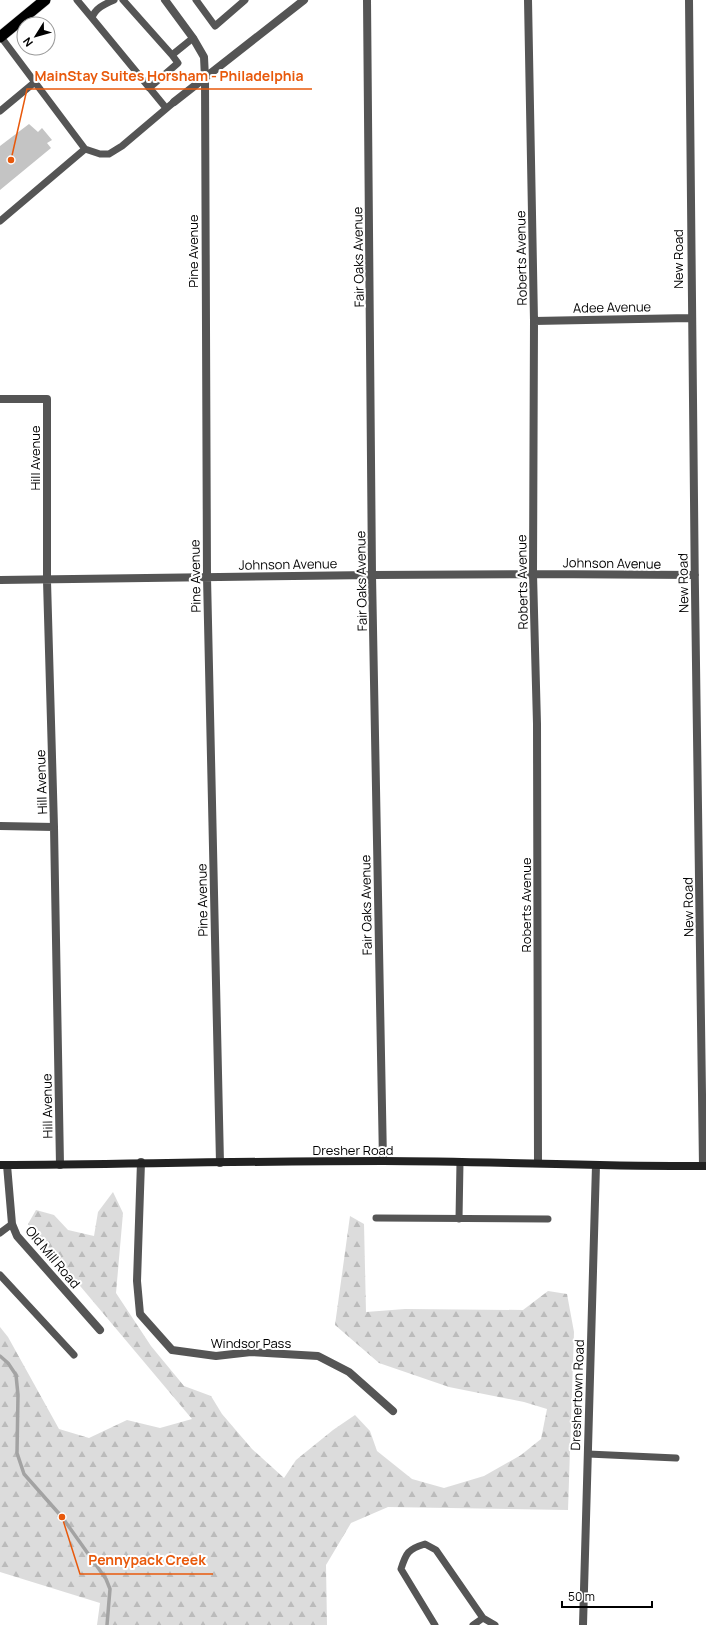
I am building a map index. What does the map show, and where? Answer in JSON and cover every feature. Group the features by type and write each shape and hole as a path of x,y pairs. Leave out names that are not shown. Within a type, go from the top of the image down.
{"highway":[{"path":"0,37 45,0"}],"main road":[{"name":"Dresher Road","path":"3,1165 140,1162 220,1163 383,1161 538,1163 596,1166 705,1166"}],"street":[{"name":"Pine Avenue","path":"165,0 193,38 204,57 205,78 207,577 220,1163"},
{"path":"174,102 304,0"},
{"name":"Fair Oaks Avenue","path":"367,0 372,575 383,1161"},
{"name":"Roberts Avenue","path":"528,0 534,321 533,574 537,724 538,1163"},
{"name":"New Road","path":"689,0 690,318 705,1166"},
{"name":"Adee Avenue","path":"534,321 690,318"},
{"name":"Hill Avenue","path":"0,399 47,399 47,581 54,826 60,1164"},
{"name":"Johnson Avenue","path":"0,580 47,581 372,575 695,575"},
{"path":"0,826 54,826"},
{"name":"Windsor Pass","path":"140,1162 138,1281 140,1314 172,1350 216,1356 251,1352 318,1356 349,1372 393,1411"},
{"name":"Old Mill Road","path":"3,1165 12,1224 17,1236 100,1330"},
{"name":"Dreshertown Road","path":"583,1625 596,1166"}],"lane":[{"path":"77,0 166,108"},
{"path":"92,18 93,13 103,5 114,0"},
{"path":"123,0 178,63 149,88"},
{"path":"196,0 215,26 245,0"},
{"path":"0,37 85,149 100,154 109,154 122,146 174,102"},
{"path":"172,55 193,38"},
{"path":"0,110 35,82"},
{"path":"0,221 85,149"},
{"path":"459,1219 460,1162"},
{"path":"376,1218 548,1219"},
{"path":"0,1233 12,1224"},
{"path":"0,1275 74,1355"},
{"path":"588,1454 676,1458"},
{"path":"435,1625 401,1569 405,1556 412,1548 425,1544 436,1550 482,1618 495,1625"},
{"path":"473,1625 482,1618"}],"green space":[{"path":"113,1192 123,1213 116,1293 151,1346 184,1386 211,1396 222,1414 252,1449 284,1478 296,1460 333,1430 355,1415 370,1431 377,1451 412,1479 444,1488 484,1476 521,1455 541,1439 547,1409 524,1402 449,1387 379,1363 335,1325 350,1216 364,1224 366,1312 405,1309 523,1310 548,1291 567,1294 574,1332 568,1510 388,1507 351,1523 326,1565 327,1625 97,1625 100,1603 0,1572 0,1327 8,1337 59,1429 89,1438 127,1420 160,1428 192,1419 28,1224 36,1210 54,1215 68,1230 94,1236 98,1212"}],"building":[{"path":"29,124 38,132 42,128 52,140 47,143 51,148 0,190 0,146"}],"waterway":[{"path":"0,1356 8,1363 16,1375 18,1395 17,1453 24,1474 62,1517 106,1579 110,1589 107,1625"}],"place":[{"name":"MainStay Suites Horsham - Philadelphia","path":"11,160"},
{"name":"Pennypack Creek","path":"62,1517"}]}
